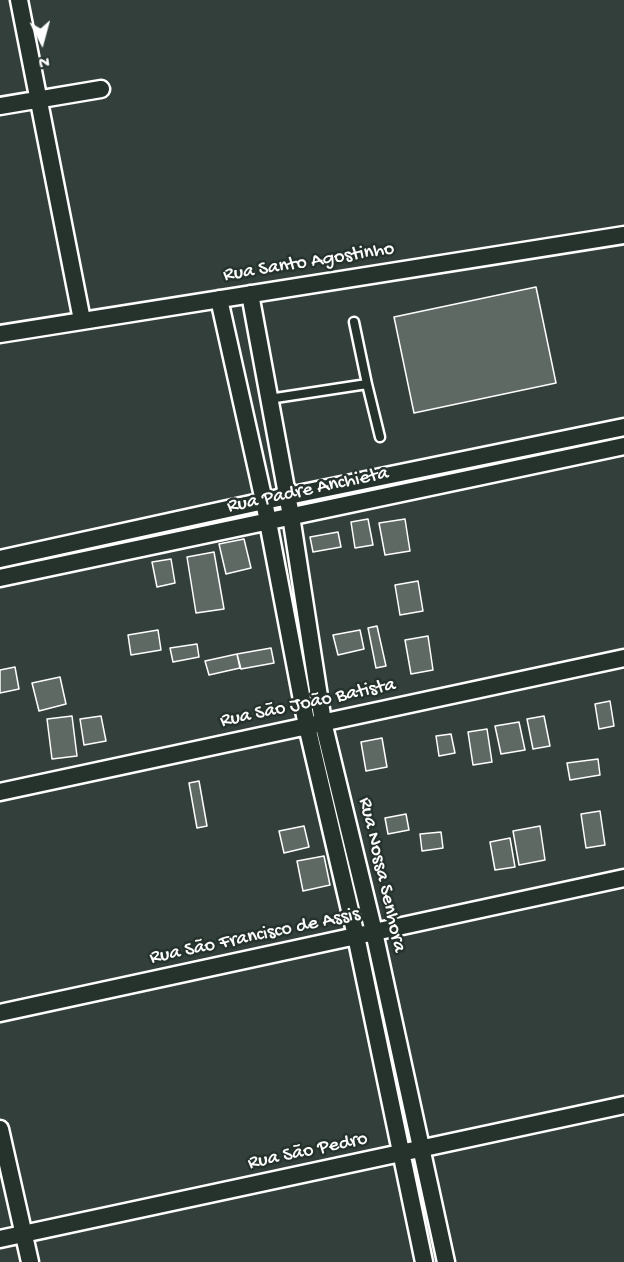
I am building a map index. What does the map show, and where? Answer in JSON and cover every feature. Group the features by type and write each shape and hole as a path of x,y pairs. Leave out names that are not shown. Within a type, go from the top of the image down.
{"street":[{"path":"19,0 82,320"},
{"path":"0,106 101,89"},
{"name":"Rua Santo Agostinho","path":"0,334 624,235"},
{"name":"Rua Nossa Senhora","path":"250,294 291,516 315,724 374,932 446,1262"},
{"name":"Rua Nossa Senhora","path":"219,298 267,520 315,724 356,936 424,1262"},
{"path":"238,387 268,391"},
{"name":"Rua Padre Anchieta","path":"0,559 287,496 624,427"},
{"name":"Rua Padre Anchieta","path":"0,578 624,446"},
{"name":"Rua São João Batista","path":"0,792 624,658"},
{"name":"Rua São Francisco de Assis","path":"0,1013 624,878"},
{"path":"381,1055 400,1051"},
{"name":"Rua São Pedro","path":"0,1239 624,1105"},
{"path":"0,1129 30,1262"}],"lane":[{"path":"354,322 380,437"},
{"path":"268,391 367,384"}],"building":[{"path":"536,287 556,383 414,413 394,317"},
{"path":"368,519 373,545 355,548 351,522"},
{"path":"405,519 410,551 385,555 379,523"},
{"path":"338,532 341,547 313,552 310,537"},
{"path":"244,539 251,568 226,574 219,544"},
{"path":"214,552 224,609 196,613 187,557"},
{"path":"171,559 175,583 157,587 152,562"},
{"path":"418,581 423,611 400,615 395,585"},
{"path":"377,626 386,666 376,668 368,628"},
{"path":"158,630 161,650 131,655 128,635"},
{"path":"360,630 364,649 338,655 333,635"},
{"path":"428,636 433,670 411,674 405,640"},
{"path":"197,644 199,657 173,662 170,648"},
{"path":"271,648 274,663 241,669 237,654"},
{"path":"237,654 240,668 209,675 205,661"},
{"path":"15,667 19,689 0,693 0,670"},
{"path":"60,677 66,704 39,711 32,683"},
{"path":"610,701 614,726 599,729 595,704"},
{"path":"72,716 77,756 52,759 47,719"},
{"path":"101,716 106,741 84,745 80,719"},
{"path":"544,716 550,746 533,749 527,719"},
{"path":"519,722 525,750 501,754 495,726"},
{"path":"487,729 492,762 473,765 468,732"},
{"path":"451,734 455,753 439,756 436,736"},
{"path":"382,738 387,767 366,771 361,742"},
{"path":"598,759 600,775 570,780 567,763"},
{"path":"199,781 207,826 197,828 189,783"},
{"path":"600,811 605,845 586,848 581,814"},
{"path":"406,814 409,830 388,834 385,818"},
{"path":"304,826 309,847 284,853 279,831"},
{"path":"540,826 545,860 519,865 513,831"},
{"path":"441,832 443,848 422,851 420,834"},
{"path":"510,838 515,867 495,870 490,842"},
{"path":"324,856 330,885 303,891 297,861"}]}
